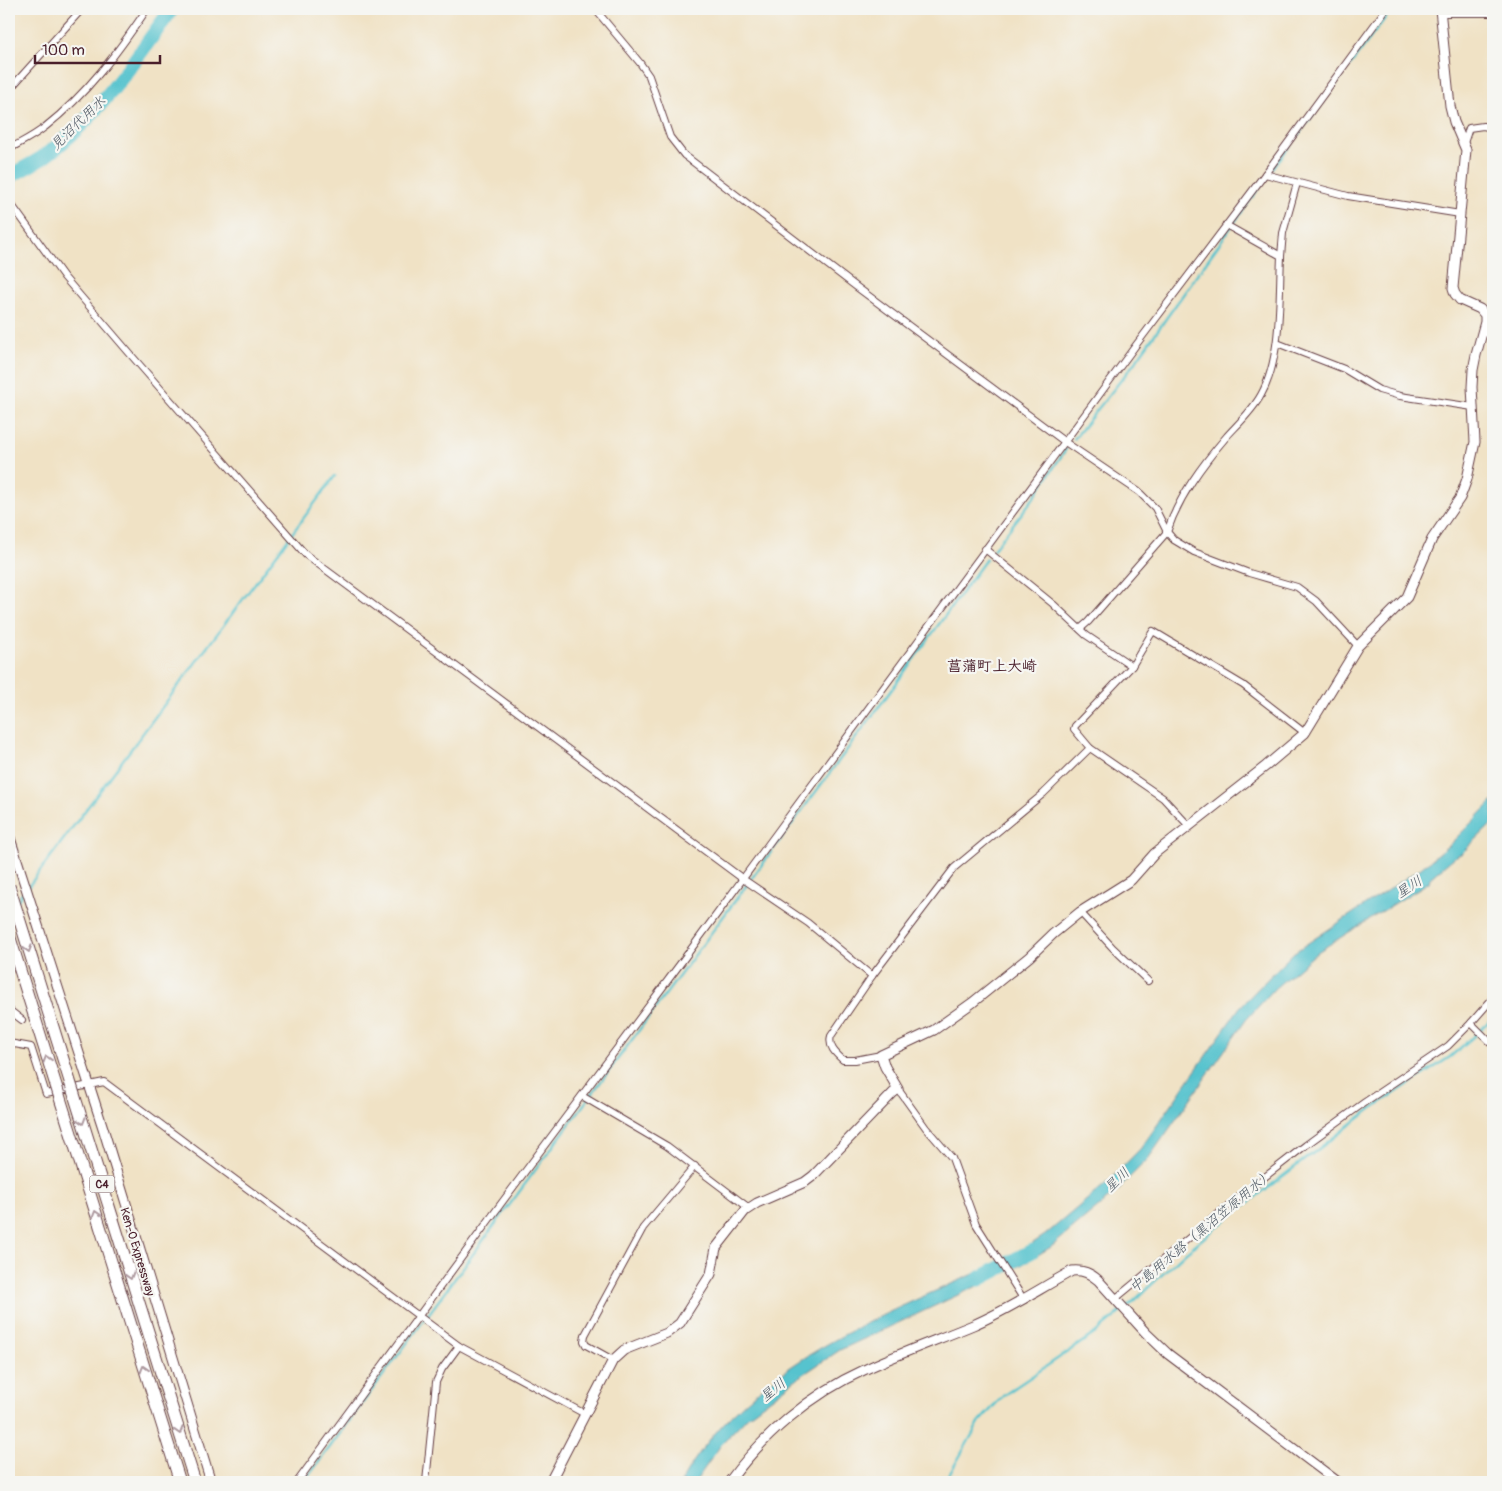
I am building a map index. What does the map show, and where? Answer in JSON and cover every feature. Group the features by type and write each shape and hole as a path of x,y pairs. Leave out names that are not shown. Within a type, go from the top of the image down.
{"highway":[{"name":"Ken-O Expressway","path":"9,886 195,1482"},
{"name":"C4","path":"9,935 180,1482"}],"street":[{"path":"9,90 82,9"},
{"path":"9,149 45,127 91,84 121,47 147,9"},
{"path":"595,9 649,76 670,138 684,155 858,288 1066,442 1147,499 1174,540 1194,552 1249,573 1297,587 1316,601 1358,646"},
{"path":"297,1482 1386,9"},
{"path":"1090,748 1043,794 954,868 836,1025 830,1036 830,1042 842,1060 855,1060 881,1055 921,1037 950,1020 1029,957 1080,912 1131,880 1155,853 1305,733 1358,646 1407,597 1432,539 1460,498 1469,472 1475,442 1473,370 1485,322 1489,315 1460,300 1454,294 1453,288 1466,157 1464,143 1454,122 1450,106 1440,11 1493,13"},
{"path":"1464,143 1469,128 1483,126 1493,128"},
{"path":"1265,174 1348,196 1460,214"},
{"path":"1080,629 1167,532 1170,522 1190,484 1207,460 1261,395 1268,380 1277,343 1280,256 1283,233 1297,183"},
{"path":"9,201 64,277 306,555 743,879 808,923 872,976"},
{"path":"1226,225 1280,256"},
{"path":"1277,343 1344,369 1379,390 1400,396 1474,407"},
{"path":"985,549 1053,604 1080,629 1132,666"},
{"path":"1189,826 1163,798 1090,748 1077,733 1075,726 1132,666 1153,631 1243,685 1305,733"},
{"path":"9,835 89,1084 212,1482"},
{"path":"1080,912 1112,948 1148,981"},
{"path":"1118,1302 1235,1200 1346,1115 1438,1054 1473,1026 1493,998"},
{"path":"9,1010 22,1020"},
{"path":"1473,1026 1493,1045"},
{"path":"9,1043 31,1046 46,1094 104,1082 459,1346 585,1414"},
{"path":"881,1055 885,1067 898,1089 926,1128 952,1158 974,1218 1024,1300"},
{"path":"550,1482 613,1360 624,1350 667,1333 680,1323 711,1274 716,1248 745,1211 805,1182 813,1176 898,1089"},
{"path":"582,1096 667,1146 749,1208"},
{"path":"613,1360 586,1344 584,1341 586,1335 643,1228 695,1166"},
{"path":"729,1482 757,1447 798,1410 820,1394 863,1370 973,1325 1024,1300 1072,1271 1078,1270 1090,1274 1098,1280 1168,1354 1338,1482"},
{"path":"426,1482 436,1382 442,1369 459,1346"}],"water":[{"path":"1493,801 1493,823 1461,854 1457,855 1430,878 1429,882 1319,951 1275,988 1246,1020 1148,1159 1120,1189 1051,1247 1018,1267 1012,1257 1045,1235 1109,1181 1141,1148 1240,1007 1293,953 1421,868 1448,846"},
{"path":"994,1265 1001,1275 840,1350 795,1380 749,1415 723,1442 695,1482 681,1482 708,1441 741,1406 778,1376 819,1349 862,1326 906,1304"}],"waterway":[{"name":"見沼代用水","path":"9,177 42,158 80,126 113,89 172,9"},
{"path":"1273,168 1392,9"},
{"path":"1074,439 1133,365 1263,182"},
{"path":"993,550 1032,500 1066,449"},
{"path":"28,887 335,476"},
{"path":"304,1482 898,681 986,559"},
{"path":"17,901 24,891"},
{"name":"中島用水路（黒沼笠原用水）","path":"945,1482 980,1421 1004,1395 1094,1334 1134,1301 1185,1253 1228,1218 1371,1109 1450,1057 1483,1028 1493,1016"},
{"name":"星川","path":"979,1279 1032,1251"}],"district":[{"name":"菖蒲町上大崎","path":"992,666"}]}
